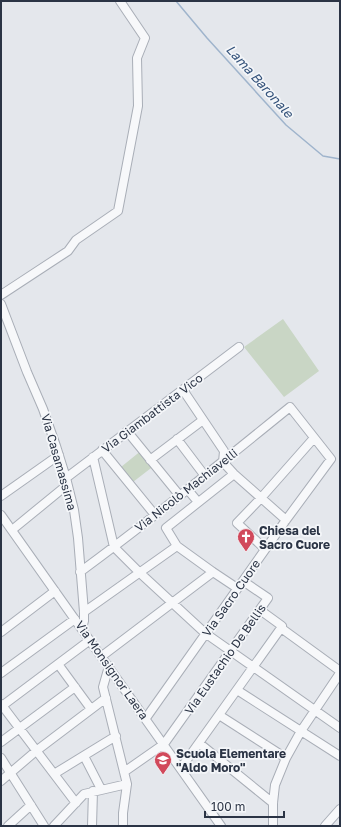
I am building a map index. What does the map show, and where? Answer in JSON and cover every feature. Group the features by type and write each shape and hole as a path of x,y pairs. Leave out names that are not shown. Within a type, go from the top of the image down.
{"street":[{"path":"1,295 68,251 76,240 118,212 138,106 137,58 145,38 120,1"},
{"name":"Via Casamassima","path":"1,304 43,409 67,482 74,510 78,538 84,612 82,628"},
{"name":"Via Giambattista Vico","path":"12,530 93,457 239,347"},
{"path":"183,390 224,451 223,462 234,474 286,520"},
{"name":"Via Nicolò Machiavelli","path":"80,572 114,548 188,490 290,407 314,438"},
{"path":"150,460 203,420"},
{"path":"127,431 180,496"},
{"path":"265,549 237,523 314,438"},
{"name":"Via Sacro Cuore","path":"146,718 237,588 331,459 314,438"},
{"path":"178,439 205,476"},
{"path":"102,450 155,515"},
{"path":"1,496 59,455"},
{"path":"93,457 114,548 205,633 340,728"},
{"path":"234,474 166,528 177,546 237,588"},
{"path":"188,490 198,502"},
{"name":"Via Monsignor Laera","path":"1,516 102,656 221,826"},
{"path":"84,612 177,546"},
{"path":"102,656 173,604 213,572"},
{"name":"Via Eustachio De Bellis","path":"124,772 164,744 268,598 243,581"},
{"path":"1,632 55,591"},
{"path":"181,768 282,626 260,610"},
{"path":"1,673 75,619"},
{"path":"273,826 275,785 286,758 314,710 340,672 280,628"},
{"path":"76,802 2,705 90,640"},
{"path":"58,664 91,709"},
{"path":"109,666 103,687 116,736 126,784 123,813 124,826"},
{"path":"1,742 75,687"},
{"path":"237,690 340,756"},
{"path":"1,780 36,751 106,698"},
{"path":"219,715 286,758"},
{"path":"54,774 116,736"},
{"path":"199,743 273,803"},
{"path":"84,756 101,789"},
{"path":"1,758 44,826"},
{"path":"54,826 84,794 126,784"},
{"path":"92,826 93,791"},
{"path":"8,826 31,805"},
{"path":"325,826 340,809"}],"green space":[{"path":"283,319 319,371 284,397 244,347"},
{"path":"142,450 155,465 133,482 121,467"}],"waterway":[{"name":"Lama Baronale","path":"176,1 207,38 286,125 323,156 340,159"}],"place":[{"name":"Chiesa del Sacro Cuore","path":"246,552"},
{"name":"Scuola Elementare \"Aldo Moro\"","path":"163,775"}]}
